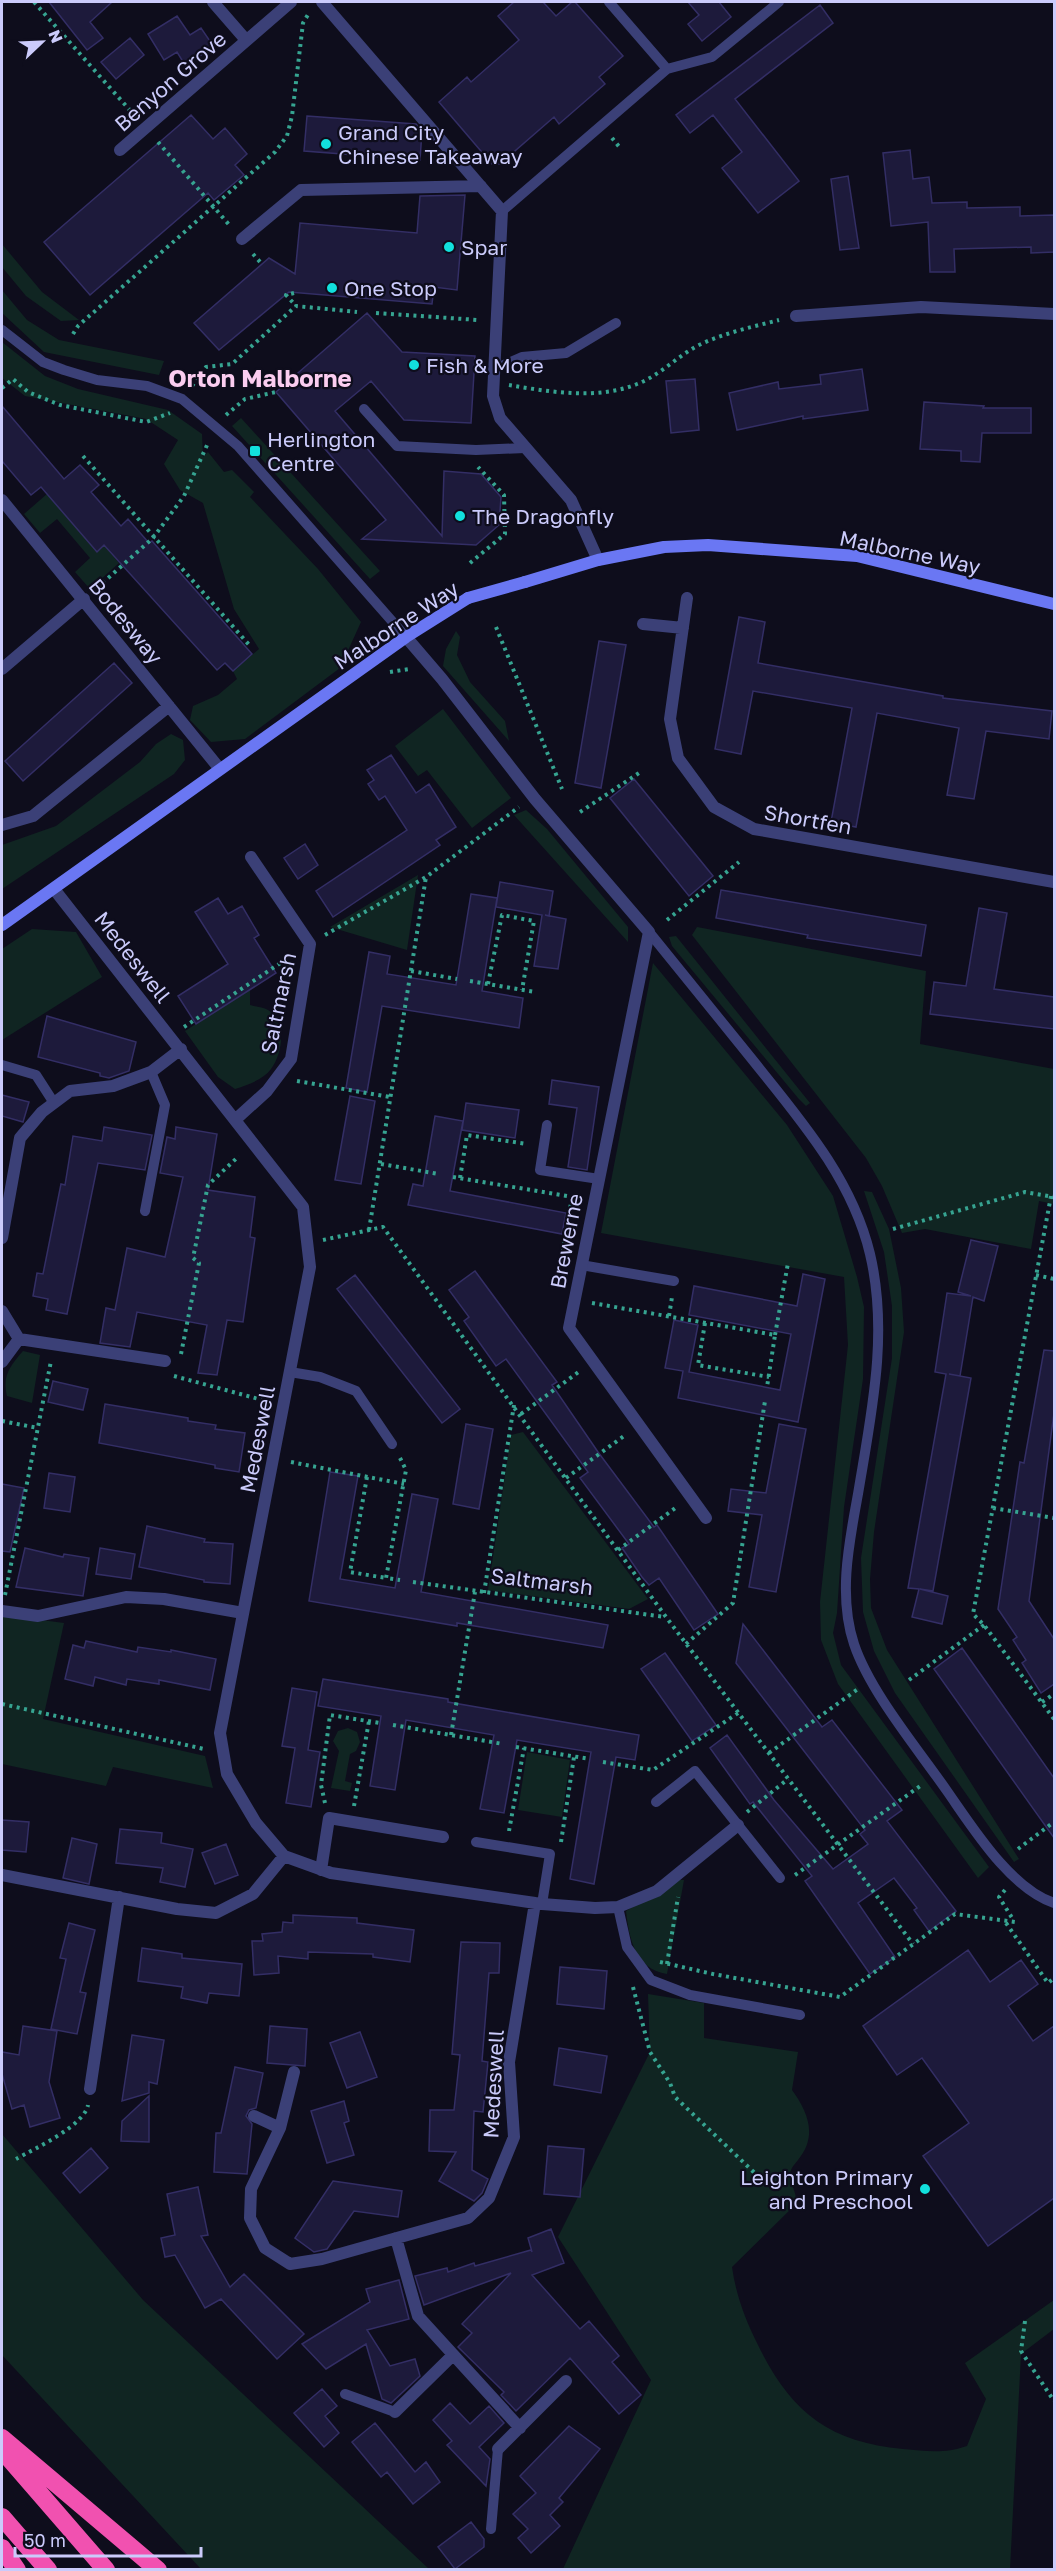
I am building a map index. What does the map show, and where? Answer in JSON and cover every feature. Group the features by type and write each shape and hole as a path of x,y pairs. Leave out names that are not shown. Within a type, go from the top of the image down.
{"highway":[{"path":"2,2438 158,2570"},
{"path":"2,2450 106,2570"},
{"path":"2,2517 48,2570"},
{"path":"2,2548 17,2570"}],"street":[{"name":"Benyon Grove","path":"213,2 246,40"},
{"name":"Benyon Grove","path":"120,150 291,2"},
{"path":"322,2 502,211 494,382 494,396 500,418 571,500 598,560"},
{"path":"242,239 301,190 481,186"},
{"path":"796,316 921,307 1054,314"},
{"name":"Bodesway","path":"2,500 219,768"},
{"name":"Malborne Way","path":"2,925 219,768 406,637 468,598 598,560 664,547 708,545 857,556 1054,604"},
{"name":"Shortfen","path":"687,598 670,719 678,758 714,807 754,829 1054,882"},
{"path":"2,669 84,599"},
{"path":"643,624 683,628"},
{"path":"406,637 442,679 535,799 649,932"},
{"path":"2,825 33,816 169,706"},
{"name":"Saltmarsh","path":"236,1120 267,1091 291,1059 310,944 251,857"},
{"name":"Medeswell","path":"54,889 303,1207 310,1267 220,1733 226,1773 256,1823 284,1856 321,1870 539,1904 615,1907"},
{"name":"Brewerne","path":"649,932 568,1328 706,1518"},
{"path":"2,1239 20,1138 42,1112 70,1091 113,1086 151,1072 181,1049"},
{"path":"2,1311 19,1339"},
{"path":"19,1339 165,1361"},
{"path":"2,1362 19,1339"},
{"path":"3,1605 38,1616 126,1597 164,1599 243,1612"},
{"path":"321,1870 329,1818 443,1837"},
{"path":"615,1907 657,1890 736,1823"},
{"path":"2,1875 177,1910 216,1913 253,1894 284,1856"},
{"path":"90,2089 119,1897"},
{"name":"Medeswell","path":"294,2073 280,2128 251,2189 250,2218 266,2248 290,2264 321,2259 468,2218 489,2198 514,2137 509,2062 539,1904"},
{"path":"254,2116 280,2128"},
{"path":"396,2238 418,2316 520,2428"},
{"path":"395,2412 452,2356"},
{"path":"498,2449 566,2381"}],"lane":[{"path":"609,2 667,69"},
{"path":"502,211 667,69 712,57 779,2"},
{"path":"495,369 522,357 566,353 616,323"},
{"path":"2,330 43,362 97,380 147,386 182,399 216,425 249,457 406,637"},
{"path":"364,409 397,446 476,450 525,448"},
{"path":"649,932 820,1147 849,1193 870,1254 878,1320 876,1372 847,1573 846,1610 854,1644 870,1680 968,1821 1015,1878 1044,1899 1054,1903"},
{"path":"2,1065 36,1075 54,1103"},
{"path":"145,1211 165,1105 151,1072"},
{"path":"547,1125 540,1170 598,1179"},
{"path":"581,1265 674,1281"},
{"path":"290,1372 320,1377 356,1391 392,1444"},
{"path":"656,1802 695,1771 780,1878"},
{"path":"476,1842 550,1854 539,1904"},
{"path":"615,1907 627,1947 651,1980 690,1995 800,2015"},
{"path":"345,2394 395,2412"},
{"path":"491,2529 498,2449"}],"path":[{"path":"34,2 214,206 261,263"},
{"path":"73,334 78,326 275,152 287,136 292,116 303,23"},
{"path":"294,293 286,295 296,306 357,312"},
{"path":"2,388 13,379 28,392 60,405 146,422 170,412 207,367 232,364 296,306"},
{"path":"376,313 497,320"},
{"path":"494,382 556,393 612,391 638,384 665,370 680,356 700,345 740,330 796,316"},
{"path":"84,599 153,538 184,496 216,425 245,399 276,392"},
{"path":"470,563 506,534 504,495 476,465 476,450"},
{"path":"83,456 251,647"},
{"path":"496,627 562,789"},
{"path":"580,812 639,773"},
{"path":"184,1027 310,944 426,877 522,804"},
{"path":"667,920 740,862"},
{"path":"369,1230 426,877"},
{"path":"488,984 502,915 534,921 522,990"},
{"path":"411,971 457,979"},
{"path":"470,981 535,992"},
{"path":"277,1077 390,1097"},
{"path":"460,1178 467,1135 544,1146"},
{"path":"254,1144 208,1185 193,1258 199,1263 180,1356 165,1361 162,1373 284,1406"},
{"path":"381,1164 439,1174"},
{"path":"453,1177 594,1201"},
{"path":"892,1229 1025,1192 1053,1197 1036,1275 973,1614 984,1625 1054,1719"},
{"path":"308,1244 383,1227 521,1414 666,1617 913,1944"},
{"path":"767,1387 788,1263"},
{"path":"1036,1275 1054,1279"},
{"path":"574,1300 775,1335"},
{"path":"705,1323 698,1365 769,1377"},
{"path":"3,1605 54,1344"},
{"path":"521,1414 593,1362"},
{"path":"686,1644 733,1603 765,1401"},
{"path":"484,1593 514,1405"},
{"path":"2,1421 38,1428"},
{"path":"566,1478 639,1426"},
{"path":"386,1578 406,1470 392,1444"},
{"path":"273,1458 404,1484"},
{"path":"367,1477 350,1572 400,1580"},
{"path":"618,1550 691,1497"},
{"path":"993,1508 1054,1518"},
{"name":"Saltmarsh","path":"413,1582 666,1617"},
{"path":"451,1735 475,1592"},
{"path":"909,1680 984,1625"},
{"path":"769,1753 870,1680"},
{"path":"1042,1702 1054,1694"},
{"path":"2,1704 222,1754"},
{"path":"603,1762 653,1770 738,1713"},
{"path":"329,1818 321,1785 330,1715 380,1723"},
{"path":"351,1822 369,1721"},
{"path":"393,1725 503,1744"},
{"path":"516,1747 590,1760"},
{"path":"507,1847 524,1748"},
{"path":"548,1869 557,1870 574,1757"},
{"path":"780,1878 783,1883 936,1774"},
{"path":"736,1823 788,1779"},
{"path":"1017,1850 1054,1822"},
{"path":"667,1964 683,1870"},
{"path":"635,1960 654,1960 713,1974 840,1997 955,1914 1015,1922"},
{"path":"1005,1922 1048,1983 1054,1978"},
{"path":"633,1985 650,2052 670,2083 675,2097 761,2179"},
{"path":"16,2159 65,2130 86,2112 90,2089"},
{"path":"1025,2321 1021,2351 1054,2401"}],"green space":[{"path":"2,244 42,292 79,320 61,321 26,296 2,267"},
{"path":"2,290 27,320 59,340 164,361 159,375 44,352 2,313"},
{"path":"2,342 45,376 78,389 168,410 202,434 203,457 208,452 224,472 232,470 254,492 250,497 318,569 361,622 340,668 245,739 211,742 190,720 193,706 218,695 237,679 233,671 259,649 234,609 203,503 180,490 164,464 178,440 146,419 25,396 2,378"},
{"path":"241,418 380,571 370,579 232,426"},
{"path":"55,487 97,551 104,545 119,563 90,589 75,572 90,558 57,519 40,533 24,514"},
{"path":"456,631 460,637 457,655 470,682 505,721 509,741 443,666 446,649"},
{"path":"443,709 511,798 472,828 427,770 418,776 395,746"},
{"path":"171,734 183,740 185,760 174,774 2,889 2,845 56,826 140,762 156,744"},
{"path":"526,810 547,829 628,927 628,942 514,815"},
{"path":"418,875 407,950 330,927"},
{"path":"697,927 926,971 920,1044 1054,1069 1054,1204 1039,1201 1031,1249 925,1229 902,1233 882,1186 866,1158 692,935"},
{"path":"32,929 76,932 102,977 2,1040 2,949"},
{"path":"676,936 810,1103 806,1106 798,1098 672,946 669,937"},
{"path":"653,963 787,1125 833,1196 864,1307 863,1379 844,1507 837,1613 833,1633 841,1665 989,1867 978,1878 838,1684 821,1640 820,1602 848,1345 844,1277 601,1233"},
{"path":"250,989 250,1005 268,1010 278,1022 280,1046 275,1062 268,1073 254,1082 235,1089 218,1077 185,1031"},
{"path":"864,1191 872,1192 889,1229 901,1288 904,1332 874,1532 870,1579 871,1608 887,1650 1019,1859 1014,1862 895,1693 874,1651 863,1612 861,1558 892,1358 892,1306 884,1252"},
{"path":"23,1351 40,1355 32,1403 7,1396 6,1377"},
{"path":"523,1432 648,1599 629,1609 488,1590 511,1435"},
{"path":"2,1610 34,1619 64,1623 43,1719 205,1756 213,1788 113,1767 106,1786 2,1764"},
{"path":"348,1728 357,1732 360,1742 356,1751 350,1754 345,1781 352,1783 350,1791 331,1788 339,1751 333,1741 338,1731"},
{"path":"527,1752 570,1760 562,1817 518,1810"},
{"path":"678,1880 684,1880 667,1974 656,1971 641,1959 629,1932 626,1911"},
{"path":"648,1994 704,2003 704,2038 798,2052 792,2090 806,2115 809,2133 804,2151 790,2172 796,2204 732,2267 745,2316 770,2368 798,2405 814,2419 853,2439 877,2445 935,2451 967,2446 986,2399 965,2363 1054,2300 1054,2329 1021,2354 1010,2569 563,2569 651,2380 558,2237 650,2052"},
{"path":"2,2134 143,2300 429,2569 201,2569 2,2355"}],"building":[{"path":"49,2 112,2 90,22 103,38 87,50"},
{"path":"514,2 543,2 556,16 575,2 623,56 599,77 605,84 559,124 554,117 500,164 492,164 439,102 467,77 471,82 519,40 498,16"},
{"path":"688,2 719,2 731,17 702,41 688,24 699,15"},
{"path":"820,5 833,23 735,99 799,181 758,213 722,168 742,152 713,115 690,133 676,115"},
{"path":"177,16 190,35 201,28 214,47 185,65 177,52 164,60 148,34"},
{"path":"130,38 144,55 116,79 101,62"},
{"path":"191,115 213,139 225,128 247,154 235,165 244,175 214,200 208,193 90,295 44,242"},
{"path":"307,116 416,124 422,131 420,160 304,151"},
{"path":"910,150 913,179 929,177 932,203 967,202 967,208 1020,207 1020,216 1054,215 1054,252 1031,253 1031,247 954,249 955,272 930,272 928,222 891,226 883,153"},
{"path":"848,176 859,248 840,250 831,179"},
{"path":"465,195 457,290 434,287 432,304 289,292 219,350 194,323 269,258 295,274 300,223 417,233 420,196"},
{"path":"367,313 402,352 475,356 471,423 404,420 371,381 335,411 442,536 444,471 481,474 501,497 499,525 476,545 362,539 386,520 276,392"},
{"path":"862,369 868,410 803,419 803,416 737,430 729,393 778,382 779,389 821,384 820,375"},
{"path":"695,379 699,430 671,433 666,381"},
{"path":"924,402 984,406 983,408 1031,408 1031,433 982,433 980,462 961,461 961,451 920,449"},
{"path":"2,406 64,479 80,465 99,485 91,492 121,526 128,519 149,543 152,541 252,654 233,671 225,663 217,670 104,545 97,552 41,487 31,495 2,461"},
{"path":"739,617 765,622 758,663 943,696 943,698 1052,711 1049,739 986,731 974,799 947,795 959,728 877,713 856,827 831,822 852,708 753,691 741,754 715,749"},
{"path":"599,641 626,645 601,788 575,783"},
{"path":"114,663 132,683 23,781 5,761"},
{"path":"391,755 416,793 429,784 456,827 436,840 440,845 333,917 316,891 407,830 385,796 379,800 368,784 374,780 367,770"},
{"path":"634,779 713,876 689,896 610,798"},
{"path":"305,844 318,865 298,879 284,858"},
{"path":"500,882 553,891 549,916 566,919 558,969 534,966 542,915 496,907"},
{"path":"721,890 926,925 921,956 807,938 808,935 716,918"},
{"path":"471,894 497,898 482,991 523,998 519,1028 382,1006 367,1092 346,1088 369,952 390,956 387,974 456,985"},
{"path":"218,898 228,914 242,906 259,935 254,938 276,973 196,1024 178,996 228,964 195,912"},
{"path":"979,908 1007,913 994,989 1054,997 1054,1029 930,1014 934,982 966,986"},
{"path":"47,1016 136,1042 129,1071 109,1078 100,1076 100,1073 38,1057"},
{"path":"552,1080 599,1087 587,1170 568,1167 577,1108 549,1104"},
{"path":"2,1095 29,1102 23,1122 2,1116"},
{"path":"350,1096 375,1101 361,1184 335,1180"},
{"path":"466,1103 519,1110 515,1138 462,1130"},
{"path":"435,1116 463,1121 450,1191 566,1213 562,1234 408,1205 413,1184 423,1186"},
{"path":"104,1127 152,1135 145,1170 98,1163 67,1314 46,1310 48,1299 33,1296 37,1273 43,1274 61,1184 65,1185 73,1136 102,1141"},
{"path":"176,1127 217,1134 208,1190 255,1197 250,1237 255,1238 243,1322 227,1320 217,1375 198,1373 207,1325 137,1312 130,1347 100,1343 106,1308 115,1310 127,1248 165,1257 183,1177 160,1173 167,1137 175,1139"},
{"path":"971,1240 998,1246 984,1301 973,1297 960,1376 971,1378 933,1591 920,1589 948,1596 942,1624 912,1617 919,1589 908,1588 946,1374 935,1372 947,1293 971,1296 958,1292"},
{"path":"475,1271 557,1382 552,1385 598,1452 654,1527 657,1525 718,1614 694,1630 659,1578 649,1585 642,1577 622,1548 629,1544 580,1478 588,1472 506,1359 496,1366 464,1321 469,1317 449,1290"},
{"path":"803,1274 825,1279 798,1422 678,1398 683,1371 665,1368 674,1320 698,1325 689,1372 780,1390 791,1334 689,1315 694,1286 797,1306"},
{"path":"355,1275 460,1409 442,1423 337,1289"},
{"path":"1044,1350 1054,1351 1054,1413 1029,1601 1054,1639 1054,1684 1041,1693 1022,1663 1026,1660 1013,1640 1017,1637 998,1609 1020,1462 1024,1463"},
{"path":"53,1381 88,1389 83,1410 48,1402"},
{"path":"105,1404 188,1418 188,1421 216,1425 215,1429 245,1433 239,1472 215,1468 215,1465 99,1443"},
{"path":"466,1424 493,1429 479,1509 453,1504"},
{"path":"779,1424 806,1429 776,1592 749,1587 762,1515 728,1511 731,1489 766,1493"},
{"path":"330,1472 358,1476 340,1579 395,1588 412,1494 438,1499 421,1592 608,1625 603,1648 309,1601"},
{"path":"49,1473 75,1477 70,1512 44,1508"},
{"path":"2,1484 24,1488 10,1552 2,1551"},
{"path":"147,1526 205,1539 204,1542 233,1544 230,1584 204,1582 204,1580 139,1567"},
{"path":"25,1548 63,1557 64,1554 89,1558 83,1596 16,1587"},
{"path":"100,1548 135,1554 131,1579 96,1574"},
{"path":"743,1624 822,1727 832,1720 902,1810 887,1821 956,1911 929,1931 914,1910 917,1908 894,1878 858,1903 895,1957 870,1974 805,1881 812,1876 753,1802 750,1804 710,1748 727,1735 774,1800 833,1869 868,1844 860,1834 865,1830 736,1663"},
{"path":"86,1641 137,1652 138,1647 171,1652 171,1650 216,1659 210,1690 159,1680 159,1684 127,1679 126,1685 95,1677 93,1686 65,1679 73,1645 84,1648"},
{"path":"962,1648 1054,1778 1054,1838 934,1669"},
{"path":"665,1653 716,1725 692,1741 641,1669"},
{"path":"323,1679 448,1699 448,1702 639,1735 635,1760 616,1757 594,1884 570,1879 591,1752 517,1740 504,1813 480,1809 494,1735 406,1720 395,1790 370,1786 381,1716 318,1706"},
{"path":"292,1688 317,1692 308,1750 320,1752 311,1807 286,1803 295,1748 282,1746"},
{"path":"2,1820 29,1822 26,1852 2,1850"},
{"path":"120,1829 162,1833 161,1843 193,1849 185,1887 160,1882 163,1868 116,1863"},
{"path":"72,1838 97,1844 89,1884 63,1878"},
{"path":"226,1844 238,1875 215,1884 202,1853"},
{"path":"293,1915 357,1918 357,1923 414,1930 410,1962 373,1957 373,1954 308,1952 308,1959 278,1956 279,1973 254,1975 252,1941 263,1941 262,1934 282,1932 283,1922 293,1923"},
{"path":"69,1923 95,1930 80,1992 86,1993 77,2034 51,2029 66,1959 60,1958"},
{"path":"461,1942 500,1943 499,1973 489,1973 482,2061 488,2062 483,2112 474,2111 472,2170 488,2179 482,2193 474,2201 439,2181 456,2152 429,2151 430,2110 454,2110 460,2055 452,2054"},
{"path":"142,1948 182,1954 182,1958 242,1964 239,1996 209,1993 207,2003 181,1998 183,1987 138,1981"},
{"path":"968,1950 990,1982 1021,1960 1038,1984 1008,2006 1033,2041 1054,2026 1054,2198 988,2246 923,2156 969,2123 922,2058 897,2075 863,2026"},
{"path":"560,1967 607,1971 604,2009 557,2004"},
{"path":"23,2026 57,2031 49,2082 60,2118 30,2127 24,2105 12,2109 2,2074 2,2052 19,2055"},
{"path":"270,2026 307,2029 305,2066 267,2063"},
{"path":"360,2032 377,2077 347,2088 330,2043"},
{"path":"132,2035 164,2040 157,2084 149,2082 149,2093 122,2101"},
{"path":"559,2048 607,2056 601,2093 554,2085"},
{"path":"235,2067 263,2073 256,2108 249,2110 246,2116 252,2124 247,2174 214,2172 216,2133 221,2133"},
{"path":"149,2096 149,2142 121,2141 122,2121"},
{"path":"344,2101 349,2121 344,2123 354,2155 327,2163 311,2111"},
{"path":"548,2146 584,2149 580,2197 544,2194"},
{"path":"91,2148 108,2168 80,2193 63,2173"},
{"path":"333,2181 402,2191 398,2217 354,2211 327,2249 314,2252 295,2238"},
{"path":"198,2187 208,2235 201,2236 230,2287 244,2274 304,2334 277,2359 221,2299 205,2308 175,2255 165,2257 161,2238 175,2235 167,2194"},
{"path":"551,2229 564,2263 532,2275 580,2329 589,2321 619,2356 612,2362 641,2395 619,2414 570,2358 516,2411 501,2395 504,2392 458,2347 472,2333 462,2324 511,2273 424,2305 415,2276 447,2268 448,2272 474,2263 475,2266 531,2250 532,2252 528,2238"},
{"path":"399,2280 409,2319 367,2330 390,2366 415,2359 420,2376 391,2403 382,2399 366,2344 326,2369 302,2344 370,2302 366,2289"},
{"path":"322,2389 337,2406 325,2416 339,2433 324,2447 294,2413"},
{"path":"450,2403 470,2424 489,2406 504,2423 479,2447 490,2459 486,2486 447,2445 452,2441 433,2420"},
{"path":"375,2423 415,2472 426,2462 440,2482 413,2504 387,2472 381,2477 352,2442"},
{"path":"569,2426 600,2449 559,2498 563,2502 550,2515 560,2526 531,2553 518,2538 528,2529 513,2514 536,2493 520,2476"},
{"path":"471,2522 484,2539 484,2547 455,2569 438,2547"}],"place":[{"name":"Grand City Chinese Takeaway","path":"326,144"},
{"name":"Spar","path":"449,247"},
{"name":"One Stop","path":"332,288"},
{"name":"Fish & More","path":"414,365"},
{"name":"Herlington Centre","path":"255,451"},
{"name":"The Dragonfly","path":"460,516"},
{"name":"Leighton Primary and Preschool","path":"925,2189"}],"district":[{"name":"Orton Malborne","path":"260,377"}]}
